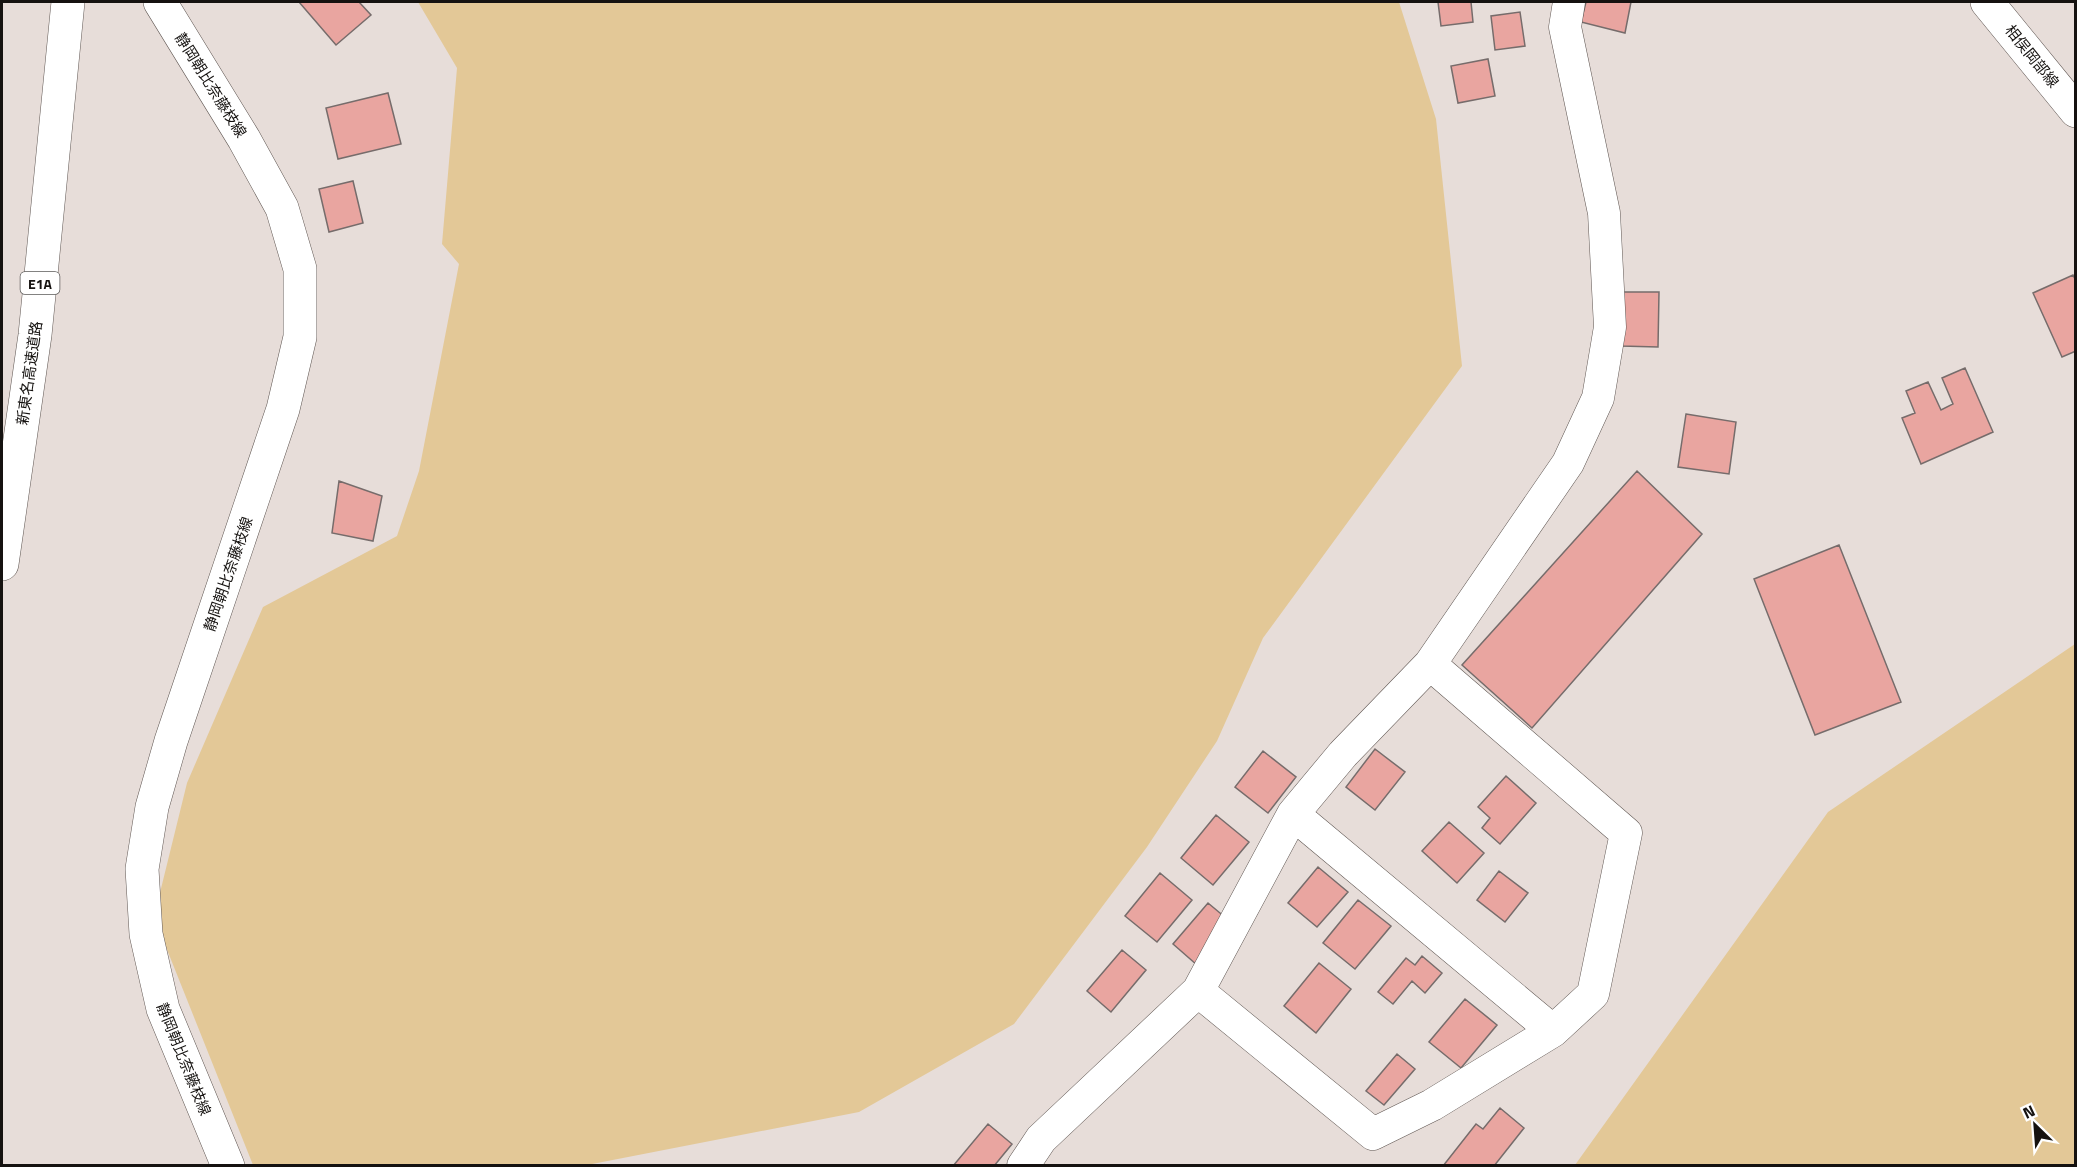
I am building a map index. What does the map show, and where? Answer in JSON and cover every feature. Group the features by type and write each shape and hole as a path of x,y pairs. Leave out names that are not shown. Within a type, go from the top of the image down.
{"main road":[{"name":"新東名高速道路","path":"2,564 35,335 68,2"},
{"name":"静岡朝比奈藤枝線","path":"160,2 244,139 282,208 300,269 300,336 283,409 171,741 152,807 142,869 146,934 163,1009 228,1166"},
{"name":"相俣岡部線","path":"1987,2 2076,111"}],"street":[{"path":"1023,1166 1041,1139 1198,992 1293,814 1343,754 1430,664 1568,463 1598,398 1610,327 1604,213 1565,27 1569,2"},
{"path":"1198,992 1373,1134 1432,1105 1553,1031 1593,994 1626,833 1430,664"},
{"path":"1293,814 1553,1031"}],"shaded area":[{"path":"418,2 1399,2 1436,119 1462,366 1263,638 1217,741 1147,847 1014,1024 859,1112 587,1165 253,1165 154,917 187,783 263,607 397,536 419,471 459,264 442,244 457,68"},
{"path":"2075,644 2075,1165 1575,1165 1828,812"}],"building":[{"path":"299,2 359,2 371,15 336,45"},
{"path":"1438,2 1471,2 1473,22 1441,26"},
{"path":"1586,2 1631,2 1625,33 1581,22"},
{"path":"1520,12 1525,46 1495,50 1491,16"},
{"path":"1488,59 1495,96 1458,103 1451,66"},
{"path":"388,93 401,144 338,159 326,108"},
{"path":"353,181 363,223 329,232 319,189"},
{"path":"2073,275 2076,281 2076,351 2062,357 2033,293"},
{"path":"1622,292 1659,292 1658,347 1621,346"},
{"path":"1965,368 1993,432 1921,464 1902,418 1915,413 1906,391 1928,382 1941,410 1953,404 1942,378"},
{"path":"1686,414 1736,422 1729,474 1678,467"},
{"path":"1637,471 1702,534 1532,728 1462,665"},
{"path":"339,481 382,496 373,541 332,533"},
{"path":"1839,545 1901,702 1815,735 1754,579"},
{"path":"1375,749 1405,772 1375,810 1346,787"},
{"path":"1263,751 1296,777 1268,813 1235,787"},
{"path":"1506,776 1536,803 1500,844 1482,828 1490,818 1478,807"},
{"path":"1216,815 1249,842 1213,885 1181,858"},
{"path":"1449,822 1484,853 1457,883 1422,851"},
{"path":"1318,867 1348,892 1317,927 1288,903"},
{"path":"1499,871 1528,893 1505,922 1477,900"},
{"path":"1160,873 1192,900 1157,942 1125,916"},
{"path":"1358,900 1391,926 1355,969 1323,943"},
{"path":"1208,903 1232,923 1197,965 1173,944"},
{"path":"1122,950 1146,970 1111,1012 1087,991"},
{"path":"1422,956 1442,973 1425,993 1412,981 1393,1004 1378,992 1406,958 1415,965"},
{"path":"1319,963 1351,989 1316,1033 1284,1006"},
{"path":"1465,999 1497,1025 1461,1068 1429,1042"},
{"path":"1397,1054 1415,1069 1384,1105 1366,1091"},
{"path":"1500,1108 1524,1128 1494,1166 1443,1166 1476,1124 1483,1129"},
{"path":"988,1124 1012,1144 994,1166 953,1166"}]}
